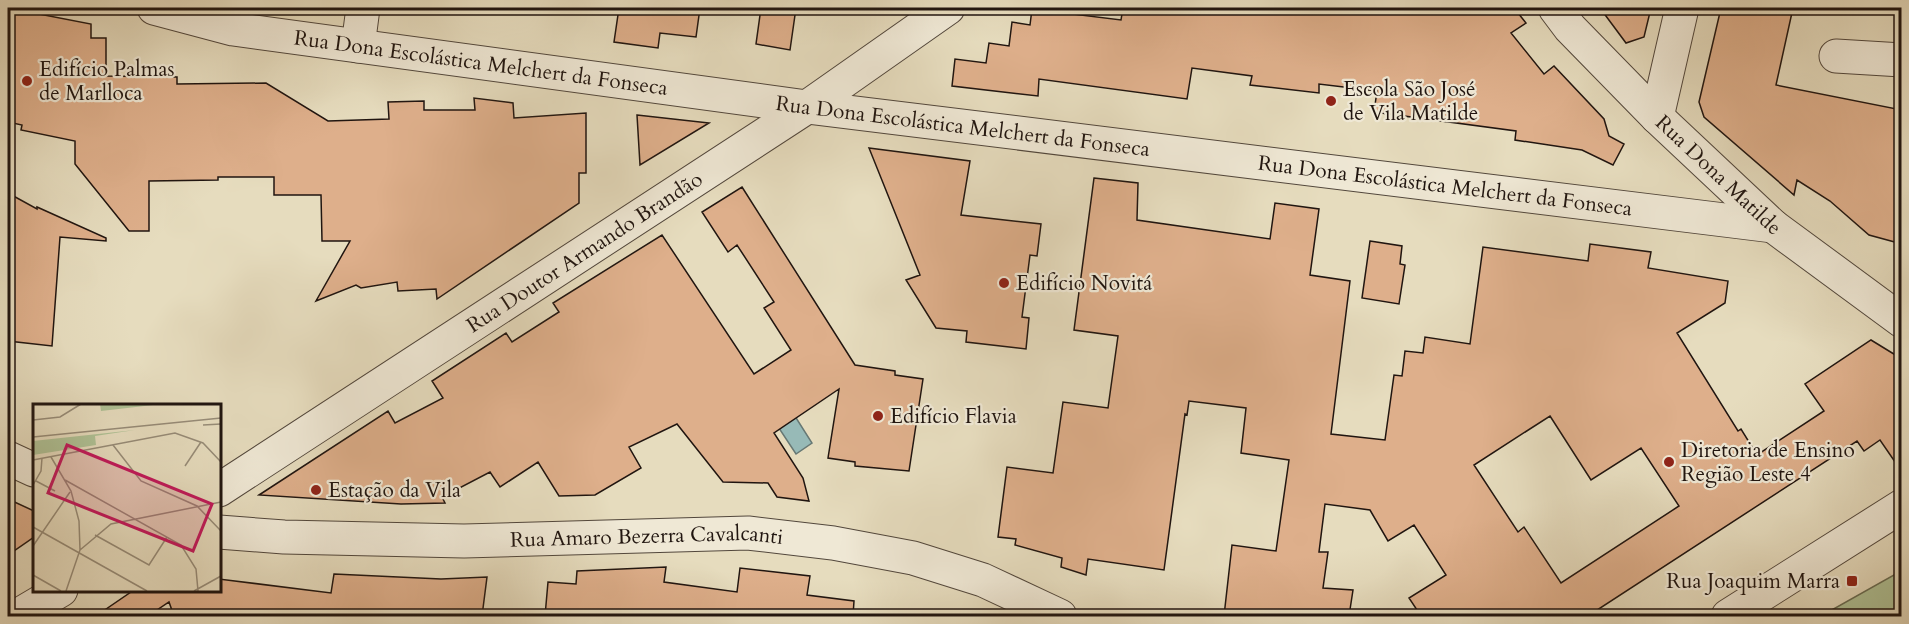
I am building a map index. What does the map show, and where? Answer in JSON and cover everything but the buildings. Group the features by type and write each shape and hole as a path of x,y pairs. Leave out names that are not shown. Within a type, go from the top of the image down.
{"street":[{"name":"Rua Dona Escolástica Melchert da Fonseca","path":"154,8 233,29 807,107 1773,226"},
{"path":"358,46 363,8"},
{"name":"Rua Doutor Armando Brandão","path":"220,489 807,107 948,8"},
{"name":"Rua Dona Matilde","path":"1555,8 1570,28 1657,117 1773,226 1902,321"},
{"path":"1657,117 1682,8"},
{"path":"1836,56 1902,60"},
{"path":"8,458 33,470"},
{"path":"1728,616 1902,506"},
{"name":"Rua Amaro Bezerra Cavalcanti","path":"220,532 284,537 464,541 748,533 832,543 913,558 983,580 1060,616"},
{"path":"17,616 59,591"}],"green space":[{"path":"1901,571 1901,616 1821,616"}],"water":[{"path":"786,402 812,443 796,454 769,413"}],"place":[{"name":"Edifício Palmas de Marlloca","path":"27,81"},
{"name":"Escola São José de Vila Matilde","path":"1331,101"},
{"name":"Edifício Novitá","path":"1004,283"},
{"name":"Edifício Flavia","path":"878,416"},
{"name":"Diretoria de Ensino Região Leste 4","path":"1669,462"},
{"name":"Estação da Vila","path":"316,490"},
{"name":"Rua Joaquim Marra","path":"1852,581"}]}
